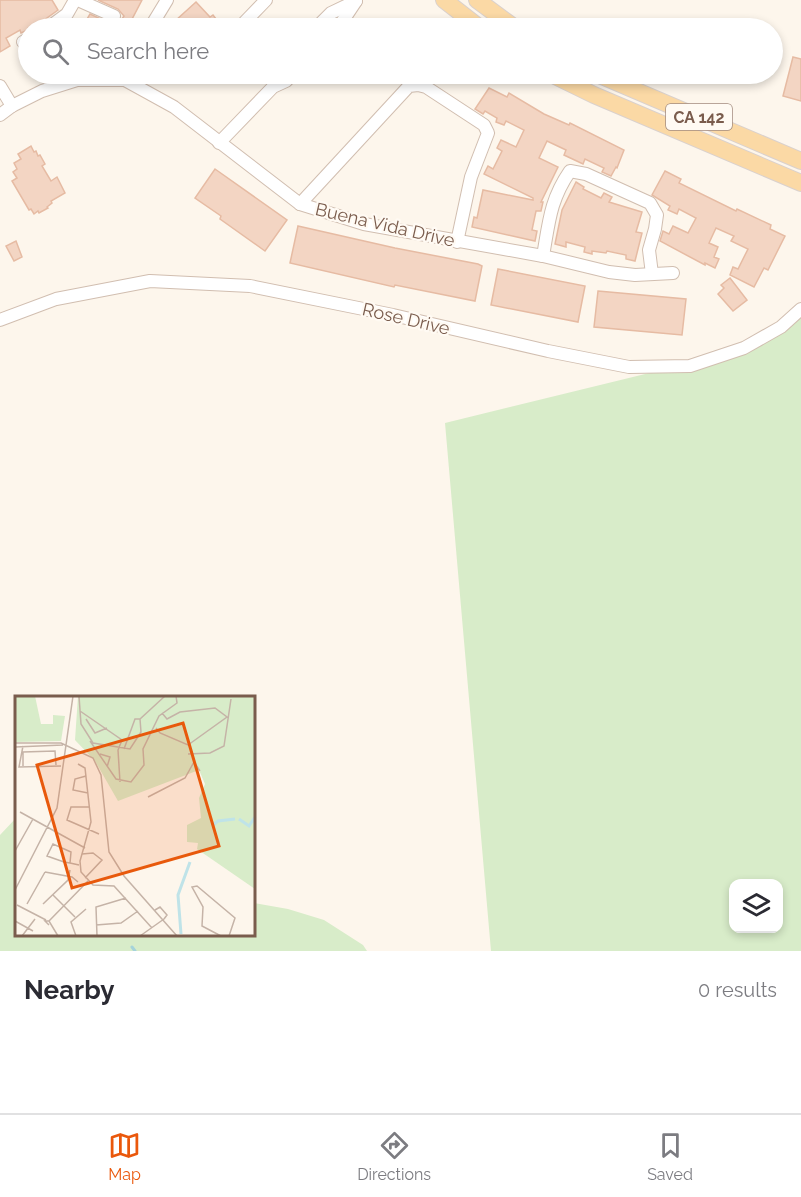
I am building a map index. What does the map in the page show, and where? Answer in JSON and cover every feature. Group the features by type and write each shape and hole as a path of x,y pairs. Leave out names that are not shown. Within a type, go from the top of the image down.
{"main road":[{"path":"444,0 467,18"},
{"path":"477,0 501,18"},
{"name":"CA 142","path":"571,84 801,183"},
{"name":"CA 142","path":"620,84 801,161"}],"street":[{"path":"62,18 77,0 114,16"},
{"path":"158,18 167,0"},
{"path":"249,18 266,0"},
{"path":"326,18 331,13 357,1"},
{"path":"345,18 357,1"},
{"name":"Buena Vida Drive","path":"0,114 42,91 64,84"},
{"name":"Buena Vida Drive","path":"138,84 174,107 300,204 364,224 543,256 609,272 635,275 673,273"},
{"path":"219,143 273,87 280,84"},
{"path":"300,204 409,86 418,85 426,87 484,125 488,133 471,177 457,242"},
{"path":"0,86 12,106"},
{"path":"543,256 552,205 559,187 570,171 586,174 650,203 657,214 656,229 649,250 652,273"},
{"name":"Rose Drive","path":"0,321 56,299 150,281 250,286 629,367 690,366 744,348 781,327 801,309"}],"green space":[{"path":"801,313 801,951 491,951 445,423 727,354"},
{"path":"15,819 15,936 255,936 255,903 288,909 324,920 363,945 367,951 0,951 0,835"}],"building":[{"path":"0,0 52,0 58,10 47,18 18,18 18,31 6,38 10,46 0,52"},
{"path":"98,0 142,0 133,18 123,18 124,16 118,9"},
{"path":"196,2 210,17 213,15 215,18 178,18"},
{"path":"793,57 801,59 801,101 783,96"},
{"path":"489,88 507,97 509,93 544,114 569,125 570,123 624,150 611,176 602,172 604,168 585,159 583,164 564,155 566,150 547,141 539,158 558,167 541,202 543,202 541,211 536,211 532,230 537,231 535,241 472,227 474,217 477,218 483,190 533,200 484,174 488,166 493,169 502,151 497,148 501,140 516,147 524,130 506,121 504,125 496,122 497,118 485,111 483,114 475,109"},
{"path":"31,146 38,156 40,155 45,164 42,166 51,181 57,177 65,193 51,201 48,208 34,214 31,209 29,210 12,181 17,178 13,172 17,169 14,163 21,159 18,154"},
{"path":"215,169 287,220 265,251 195,198"},
{"path":"665,171 681,179 679,183 771,225 770,229 785,236 768,270 764,268 754,287 730,275 733,267 738,269 748,249 731,241 734,236 716,228 709,243 718,247 714,257 719,259 715,268 660,241 663,231 669,234 673,226 688,233 696,218 679,209 677,214 668,210 670,206 652,195"},
{"path":"576,182 584,187 583,189 601,198 604,193 612,197 609,202 642,212 636,232 642,233 635,261 626,259 626,255 607,251 606,253 592,251 592,254 584,252 585,247 566,242 566,247 555,244 562,210"},
{"path":"298,226 478,264 482,266 475,301 395,285 394,287 290,263"},
{"path":"16,241 22,257 14,261 6,246"},
{"path":"498,269 585,286 578,322 491,305"},
{"path":"730,278 747,300 733,311 718,294 724,288 721,285"},
{"path":"598,291 686,299 682,335 594,327"}],"waterway":[{"path":"132,947 135,951"}]}
